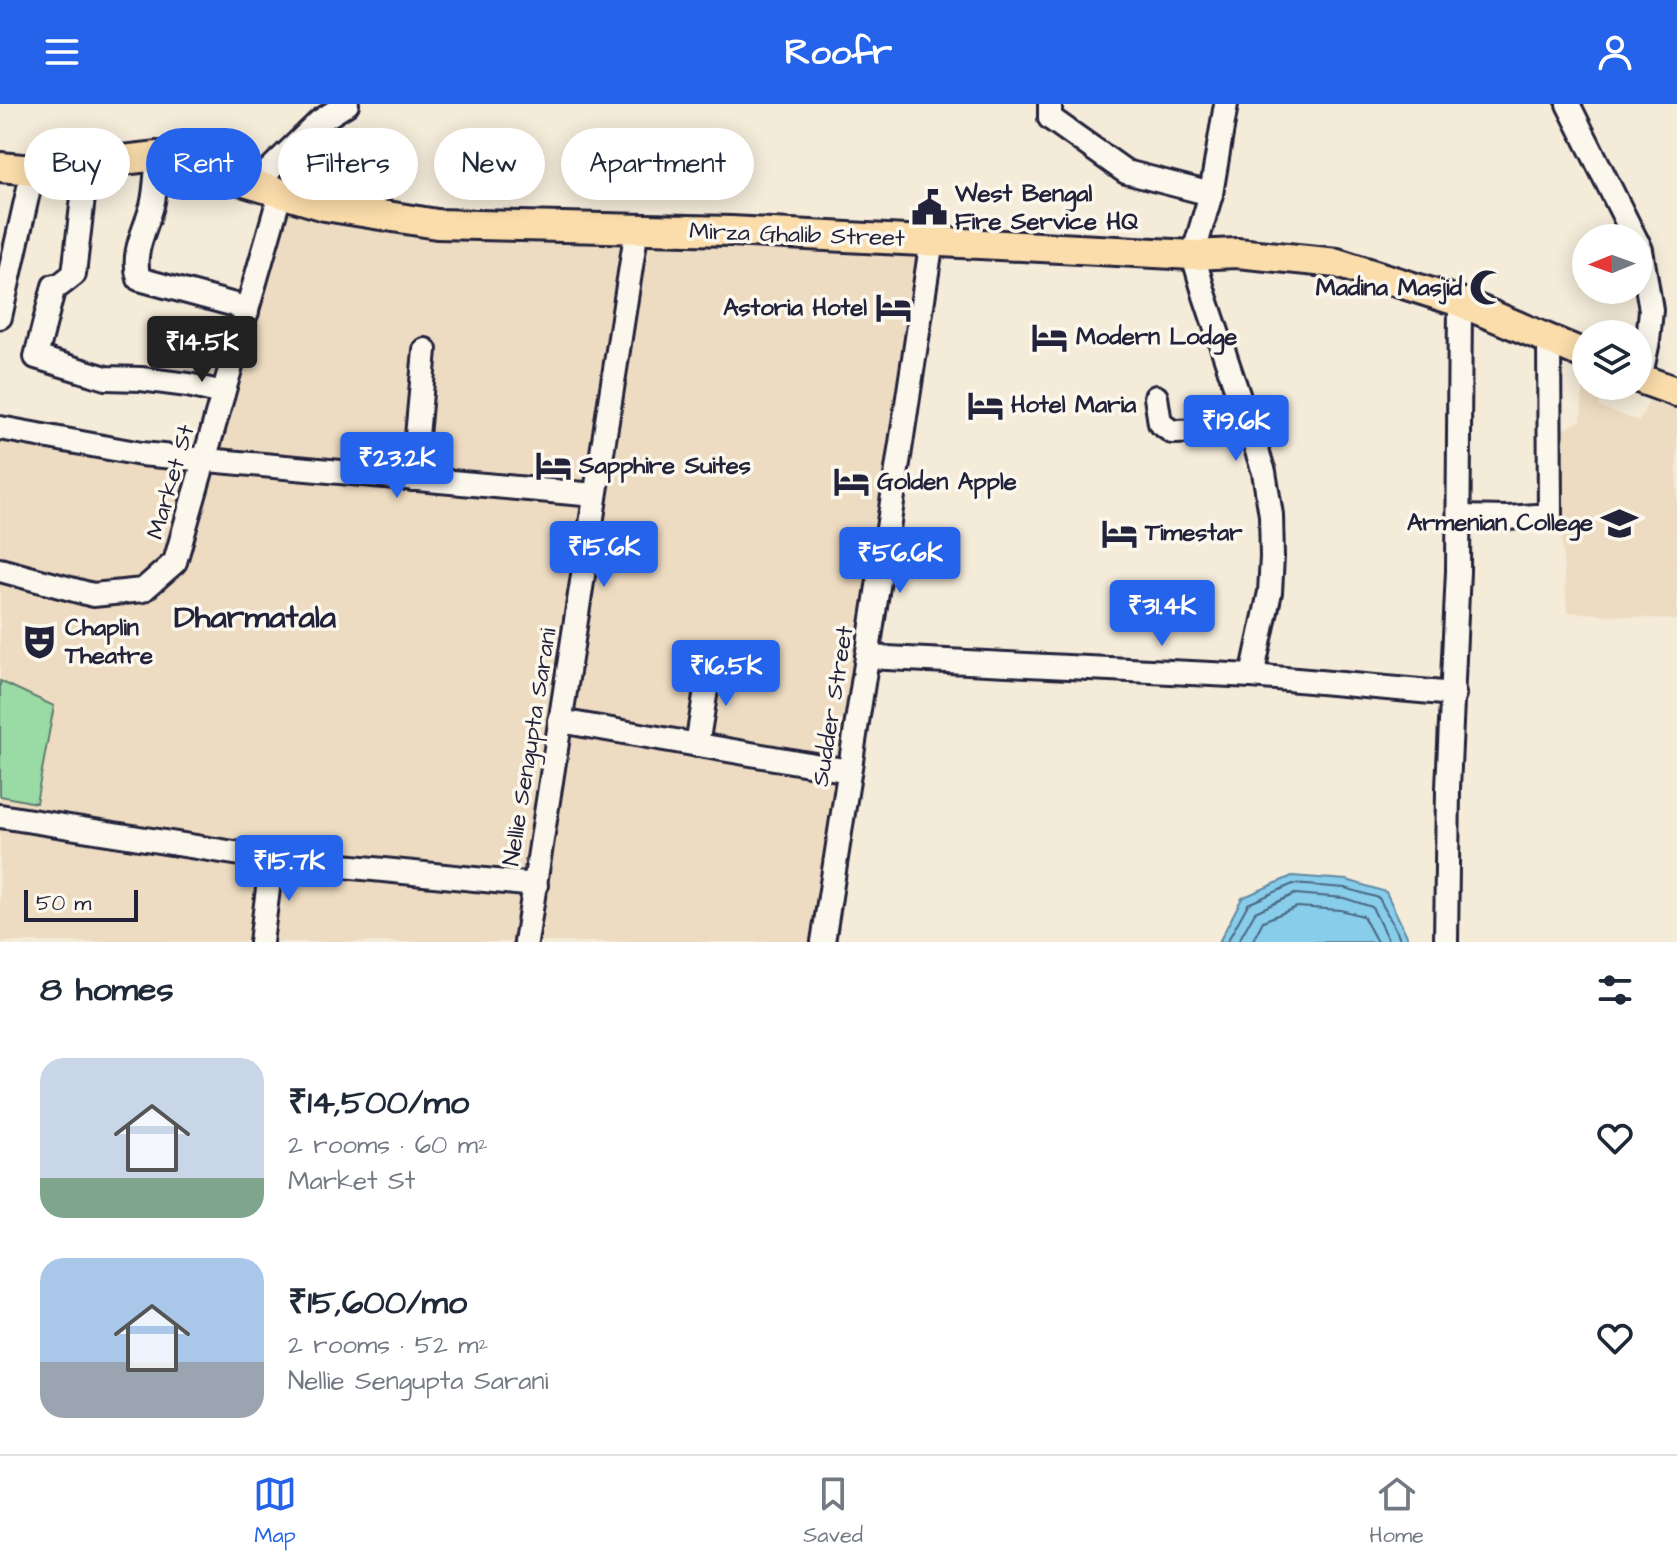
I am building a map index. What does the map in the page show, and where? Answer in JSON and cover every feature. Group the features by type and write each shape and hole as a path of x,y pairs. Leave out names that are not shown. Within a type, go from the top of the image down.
{"main road":[{"name":"Mirza Ghalib Street","path":"0,167 24,169"},
{"name":"Mirza Ghalib Street","path":"262,186 325,206 437,224 746,231 1193,255 1237,253 1337,263 1460,302 1572,349"},
{"path":"1652,383 1677,392"}],"street":[{"path":"268,188 320,121 347,104"},
{"path":"1050,104 1050,118 1126,172 1211,194"},
{"path":"1226,104 1211,194 1193,255 1264,474 1271,515 1270,592 1252,676"},
{"path":"1568,104 1628,224"},
{"name":"Market St","path":"0,570 93,595 143,590 175,562 247,312 268,188"},
{"path":"0,317 26,200"},
{"path":"83,200 74,274 54,286 36,357 106,378 188,385 223,393"},
{"path":"153,200 136,255 139,279 235,305 247,312"},
{"name":"Nellie Sengupta Sarani","path":"526,942 637,228"},
{"name":"Sudder Street","path":"823,942 932,240"},
{"path":"1446,942 1448,788 1459,517 1460,302"},
{"path":"1459,517 1550,515 1549,339"},
{"path":"413,479 425,350"},
{"path":"1156,397 1160,423 1172,432 1211,431 1247,423"},
{"path":"0,428 141,454 595,495"},
{"path":"867,657 1252,676 1454,694"},
{"path":"697,745 710,665"},
{"path":"560,721 849,771"},
{"path":"0,816 272,859 536,885"},
{"path":"261,942 272,859"}],"shaded area":[{"path":"285,200 333,200 631,232 518,942 0,942 0,431 208,464"},
{"path":"643,235 922,246 815,942 533,942"},
{"name":"Armenian College","path":"1582,400 1600,400 1599,407 1639,421 1649,401 1677,409 1677,620 1567,612 1554,435 1581,420"}],"green space":[{"path":"0,681 54,706 36,803 0,796"}],"water":[{"path":"1292,876 1347,880 1386,892 1407,936 1406,942 1219,942 1242,898"}],"place":[{"name":"West Bengal Fire Service HQ","path":"929,208"},
{"name":"Madina Masjid","path":"1488,288"},
{"name":"Astoria Hotel","path":"893,308"},
{"name":"Modern Lodge","path":"1050,337"},
{"name":"Hotel Maria","path":"985,405"},
{"name":"Sapphire Suites","path":"553,466"},
{"name":"Golden Apple","path":"851,482"},
{"name":"Armenian College","path":"1619,523"},
{"name":"Timestar","path":"1119,533"},
{"name":"Chaplin Theatre","path":"39,642"}],"district":[{"name":"Dharmatala","path":"255,617"}]}
